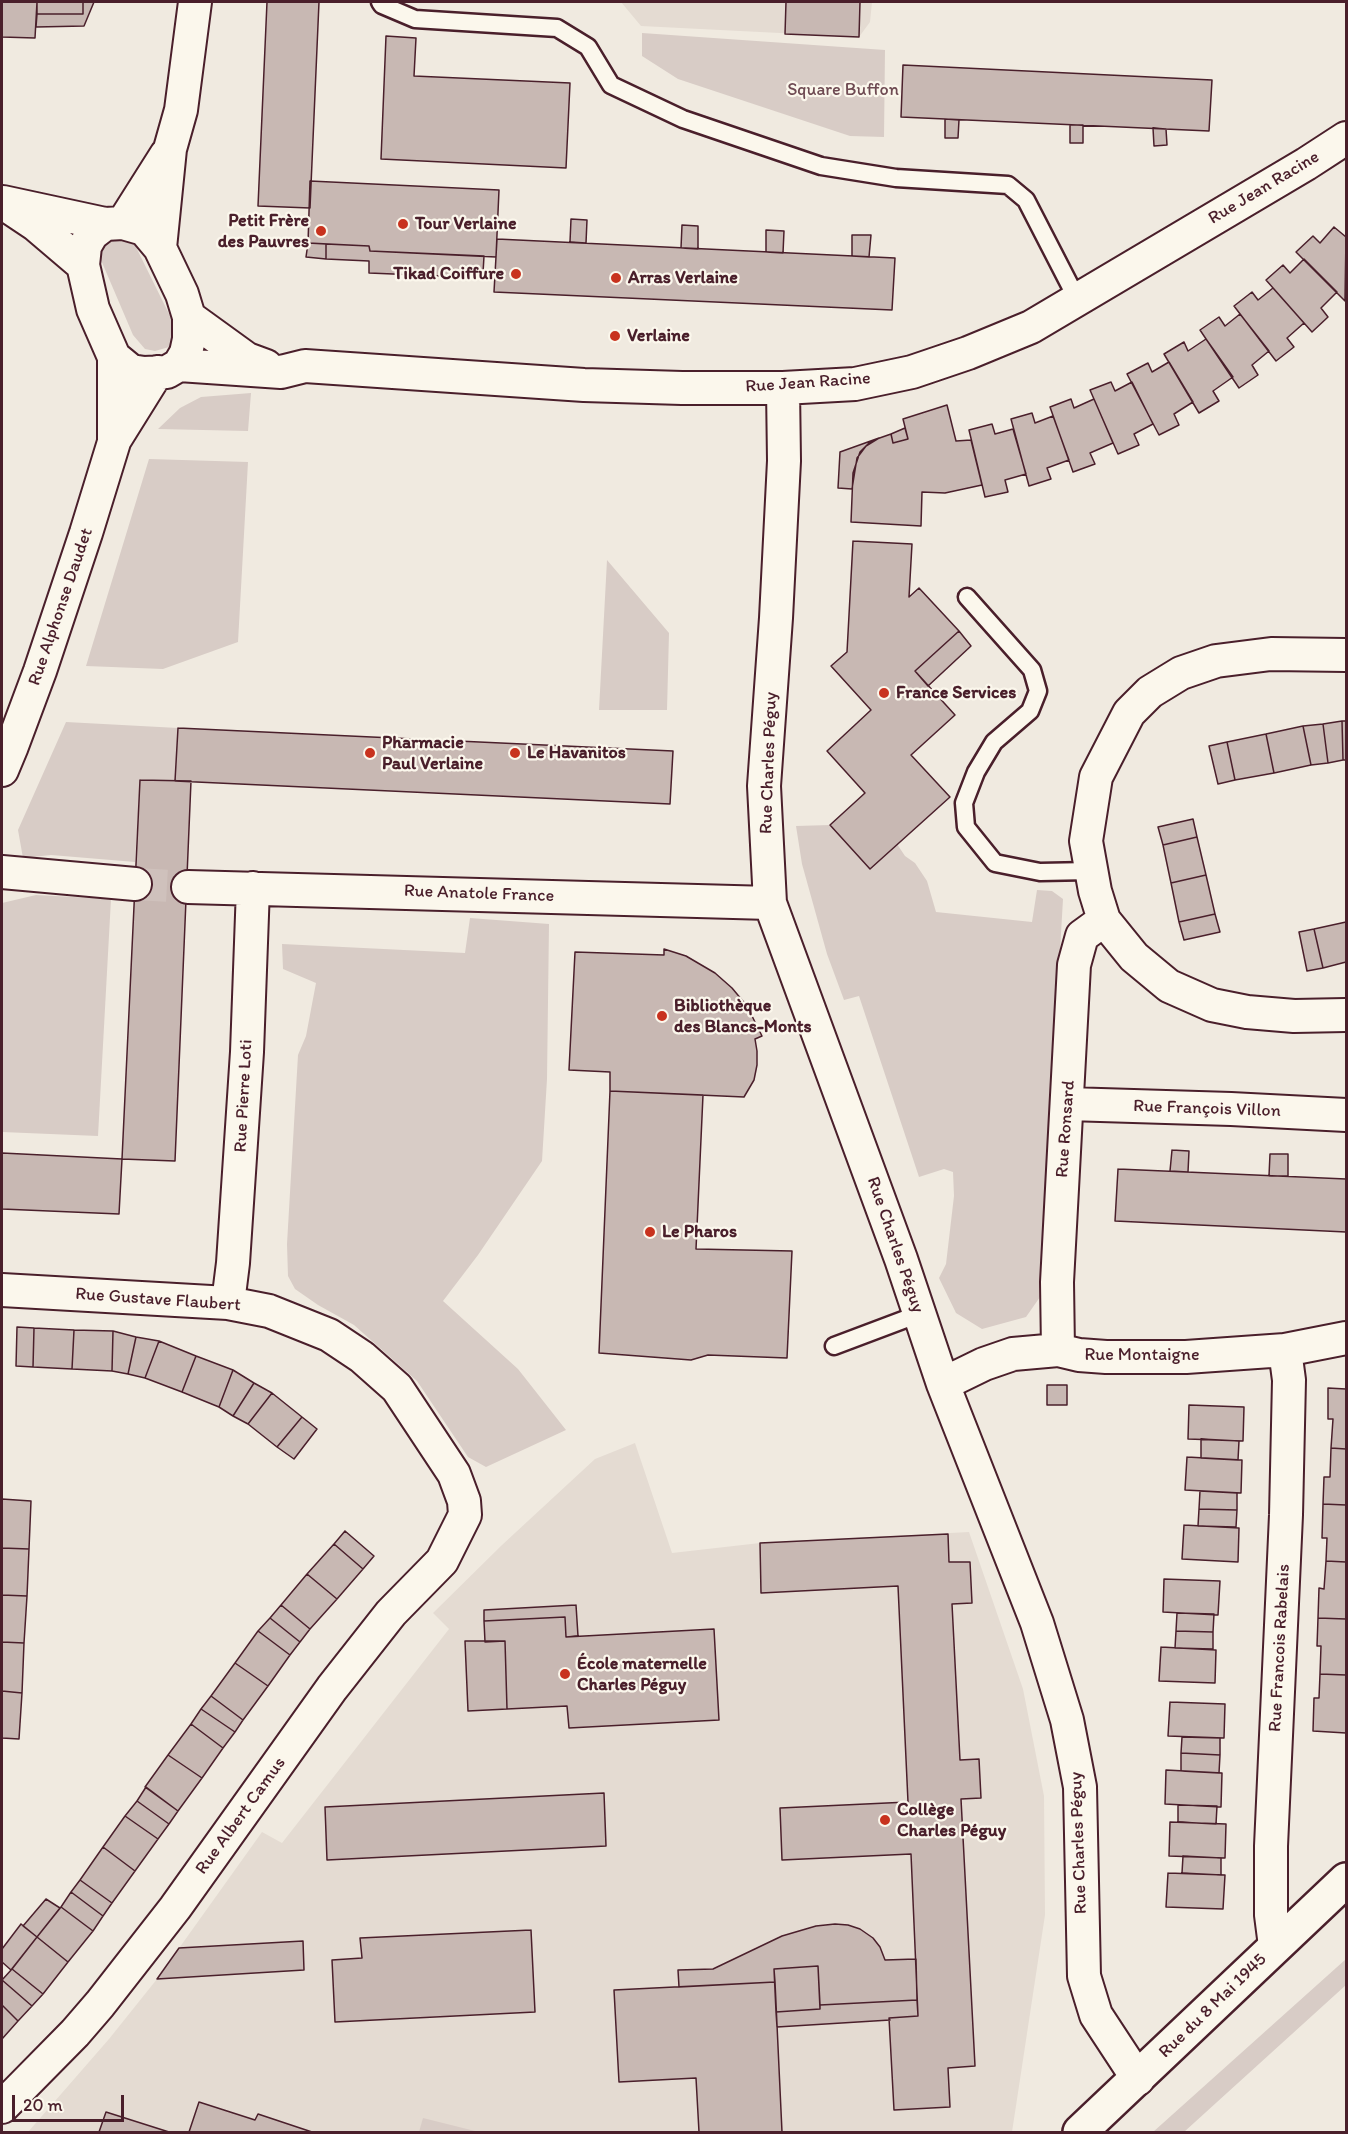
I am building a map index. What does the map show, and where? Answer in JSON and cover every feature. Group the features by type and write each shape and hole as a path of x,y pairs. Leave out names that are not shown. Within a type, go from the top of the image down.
{"street":[{"path":"160,248 170,149 181,110 195,2"},
{"name":"Rue Jean Racine","path":"168,368 281,372 305,366 584,385 682,388 783,388 855,384 912,372 968,353 1031,327 1347,138"},
{"path":"2,202 114,224 144,230 160,248 182,294 189,317 189,339 186,353 168,368 144,373 131,371 114,357 93,309 82,265 85,246 92,234 114,224 153,178 170,149"},
{"path":"2,202 36,225 82,265"},
{"path":"189,317 247,359 281,372"},
{"name":"Rue Alphonse Daudet","path":"2,770 43,660 114,442 114,357"},
{"name":"Rue Alphonse Daudet","path":"114,442 168,368"},
{"name":"Rue Charles Péguy","path":"783,388 784,461 764,786 770,903 901,1259 943,1384 1037,1623 1067,1720 1080,1787 1084,1976 1096,2015 1138,2079"},
{"path":"1347,655 1271,654 1216,661 1181,673 1150,692 1129,713 1096,777 1086,841 1090,872 1104,920 1134,957 1169,986 1212,1005 1247,1012 1347,1015"},
{"path":"2,872 135,884"},
{"name":"Rue Anatole France","path":"188,886 770,903"},
{"name":"Rue Pierre Loti","path":"228,1302 233,1263 247,1052 253,888"},
{"name":"Rue Ronsard","path":"1058,1350 1057,1282 1074,965 1082,936 1104,920"},
{"name":"Rue François Villon","path":"1068,1104 1347,1115"},
{"name":"Rue Gustave Flaubert","path":"2,1290 228,1302 269,1311 328,1335 362,1357 397,1388 454,1474 464,1501 465,1515"},
{"name":"Rue Montaigne","path":"943,1384 984,1364 1013,1354 1058,1350 1079,1355 1186,1357 1285,1350 1347,1338"},
{"name":"Rue Francois Rabelais","path":"1275,1946 1271,1915 1271,1846 1286,1515 1289,1380 1285,1350"},
{"name":"Rue Albert Camus","path":"2,2107 87,2018 161,1926 333,1688 391,1613 442,1561 465,1515"},
{"name":"Rue du 8 Mai 1945","path":"1080,2133 1347,1880"}],"lane":[{"path":"380,2 382,5 415,19 557,28 588,47 611,85 683,119 821,166 896,178 1008,185 1026,200 1077,299"},
{"path":"967,597 1032,670 1038,691 1030,711 994,742 976,772 964,803 966,827 995,863 1040,872 1090,872"},
{"path":"834,1346 919,1314"}],"shaded area":[{"path":"621,2 872,2 870,22 859,37 641,26"},
{"name":"Collège Charles Péguy","path":"635,1443 672,1553 760,1543 969,1532 1023,1689 1044,1796 1045,1915 1012,2132 28,2132 109,2039 157,1979 262,1832 282,1843 449,1629 433,1613 595,1459"}],"green space":[{"name":"Square Buffon","path":"642,33 885,50 884,137 850,136 678,79 642,56"},
{"path":"122,234 133,241 171,318 174,334 169,347 155,351 145,349 133,335 98,253 108,237"},
{"path":"251,393 248,431 158,429 180,408 201,397"},
{"path":"149,459 248,462 238,642 163,669 86,666"},
{"path":"607,560 669,633 667,710 599,710"},
{"path":"66,722 178,728 175,781 140,781 135,862 51,855 23,858 18,830"},
{"path":"830,825 897,844 905,856 915,863 927,881 936,912 1032,922 1037,890 1052,891 1063,899 1040,1297 1026,1317 982,1329 956,1313 939,1278 946,1264 954,1196 953,1172 944,1169 919,1177 859,996 844,1000 827,954 802,864 796,826"},
{"path":"36,895 111,899 98,1136 2,1132 2,903"},
{"path":"470,918 549,924 547,1079 542,1161 478,1255 443,1301 518,1369 566,1430 486,1467 468,1457 417,1381 354,1325 295,1289 288,1276 287,1244 298,1055 306,1036 316,983 283,969 282,944 465,953"},
{"path":"1346,1959 1346,1985 1184,2132 1153,2132"},
{"path":"423,2118 479,2132 419,2132"}],"building":[{"path":"2,2 37,2 35,38 2,37"},
{"path":"37,2 83,2 83,14 37,14"},
{"path":"83,2 94,2 84,26 36,27 37,14 83,14"},
{"path":"267,2 319,2 310,208 258,206"},
{"path":"786,2 860,2 859,37 785,34"},
{"path":"386,36 416,38 414,76 570,83 566,168 381,159"},
{"path":"903,65 1212,80 1209,131 901,117"},
{"path":"945,119 959,120 958,138 945,138"},
{"path":"1070,125 1083,125 1083,143 1070,143"},
{"path":"1153,128 1166,129 1167,145 1154,146"},
{"name":"Tour Verlaine","path":"310,181 499,190 496,257 370,251 369,246 308,243"},
{"path":"571,219 587,220 586,243 570,242"},
{"path":"682,225 698,226 698,249 681,248"},
{"path":"1334,227 1346,237 1345,301 1296,252 1313,236 1320,243"},
{"path":"766,230 784,231 783,253 766,252"},
{"path":"852,235 871,235 869,257 852,256"},
{"path":"497,239 895,258 892,310 494,292"},
{"path":"308,243 326,244 326,259 306,257"},
{"path":"326,244 369,246 370,251 484,256 483,273 465,272 465,277 369,273 369,261 326,259"},
{"path":"1304,259 1337,292 1321,308 1328,317 1312,332 1266,280 1283,265 1290,273"},
{"path":"1273,288 1304,323 1287,338 1294,347 1276,361 1234,306 1252,292 1258,300"},
{"path":"1240,314 1269,351 1252,365 1258,375 1239,388 1200,330 1219,317 1225,326"},
{"path":"1206,339 1233,377 1213,391 1219,401 1199,413 1164,354 1184,342 1188,351"},
{"path":"1169,362 1193,402 1174,414 1179,425 1159,435 1127,374 1148,363 1152,372"},
{"path":"1111,382 1115,391 1132,382 1153,424 1134,434 1139,445 1118,454 1090,390"},
{"path":"1071,399 1074,408 1094,399 1113,443 1090,453 1095,464 1073,472 1050,407"},
{"path":"947,405 956,441 971,440 982,485 945,493 922,492 921,526 851,522 853,473 860,452 871,441 891,434 893,443 908,439 903,419"},
{"path":"1032,413 1035,423 1053,416 1069,460 1047,468 1051,479 1029,486 1011,419"},
{"path":"992,424 995,434 1013,429 1026,474 1005,480 1008,492 985,497 969,430"},
{"path":"905,428 908,439 893,443 891,434"},
{"path":"879,438 866,446 857,458 852,489 838,488 840,452"},
{"path":"853,541 912,544 909,597 919,588 959,631 915,671 955,715 911,755 950,797 870,869 830,825 865,793 827,751 871,710 831,666 847,652"},
{"path":"959,631 971,646 928,686 915,671"},
{"path":"1342,721 1343,760 1328,763 1323,724"},
{"path":"1342,721 1346,721 1346,760 1343,760"},
{"path":"1323,724 1328,763 1311,765 1303,726"},
{"path":"1303,726 1311,765 1274,773 1266,734"},
{"path":"178,728 673,751 670,804 175,781"},
{"path":"1266,734 1274,773 1235,780 1227,742"},
{"path":"1227,742 1235,780 1218,784 1209,746"},
{"path":"140,780 191,781 175,1161 122,1159"},
{"path":"1193,819 1197,837 1163,845 1158,827"},
{"path":"1197,837 1206,875 1171,883 1163,845"},
{"path":"1206,875 1215,914 1179,922 1171,883"},
{"path":"1215,914 1220,932 1184,940 1179,922"},
{"path":"1346,922 1346,962 1323,968 1314,929"},
{"path":"1314,929 1323,968 1307,971 1299,932"},
{"name":"Bibliothèque des Blancs-Monts","path":"664,949 686,956 715,973 747,1006 762,1036 755,1039 757,1065 754,1080 744,1097 610,1091 610,1072 569,1070 575,952 664,955"},
{"name":"Le Pharos","path":"610,1091 703,1095 696,1249 792,1251 787,1358 708,1355 691,1360 599,1353"},
{"path":"1172,1150 1189,1151 1188,1172 1170,1171"},
{"path":"2,1153 122,1159 119,1214 2,1209"},
{"path":"1270,1154 1288,1154 1288,1176 1269,1176"},
{"path":"1118,1169 1346,1179 1346,1232 1115,1221"},
{"path":"17,1327 34,1328 33,1367 16,1366"},
{"path":"34,1328 74,1330 72,1369 33,1367"},
{"path":"74,1330 113,1331 112,1371 72,1369"},
{"path":"113,1331 136,1337 128,1374 112,1371"},
{"path":"136,1337 159,1341 145,1378 128,1374"},
{"path":"159,1341 196,1356 182,1392 145,1378"},
{"path":"196,1356 233,1370 219,1407 182,1392"},
{"path":"233,1370 254,1383 233,1416 219,1407"},
{"path":"254,1383 272,1393 248,1424 233,1416"},
{"path":"1047,1385 1067,1385 1067,1405 1047,1405"},
{"path":"1328,1388 1346,1389 1346,1449 1331,1448 1333,1419 1328,1419"},
{"path":"272,1393 302,1417 277,1447 248,1424"},
{"path":"1189,1405 1244,1407 1243,1441 1188,1439"},
{"path":"302,1417 317,1429 294,1459 277,1447"},
{"path":"1201,1439 1239,1441 1238,1460 1201,1458"},
{"path":"1331,1448 1346,1449 1346,1505 1323,1504 1324,1477 1330,1477"},
{"path":"1187,1457 1242,1460 1241,1493 1185,1490"},
{"path":"1200,1491 1237,1493 1237,1510 1199,1509"},
{"path":"2,1499 31,1501 29,1549 2,1548"},
{"path":"1323,1504 1346,1505 1346,1562 1326,1561 1327,1538 1322,1538"},
{"path":"1199,1509 1237,1510 1236,1527 1198,1526"},
{"path":"1184,1525 1239,1528 1238,1562 1182,1559"},
{"path":"345,1531 374,1556 363,1569 334,1544"},
{"path":"948,1534 949,1562 970,1562 972,1603 952,1604 960,1760 979,1759 981,1798 961,1799 975,2066 948,2068 950,2107 894,2110 889,2018 918,2016 911,1854 782,1860 780,1808 908,1802 898,1586 761,1593 760,1543"},
{"path":"334,1544 363,1569 337,1599 307,1574"},
{"path":"2,1548 29,1549 27,1596 2,1595"},
{"path":"1326,1561 1346,1562 1346,1619 1318,1618 1319,1588 1324,1589"},
{"path":"307,1574 337,1599 310,1629 281,1605"},
{"path":"1164,1579 1220,1581 1218,1615 1163,1612"},
{"path":"2,1595 27,1596 24,1643 2,1642"},
{"path":"281,1605 310,1629 300,1642 270,1618"},
{"path":"576,1605 578,1636 566,1637 565,1617 484,1621 484,1610"},
{"path":"1177,1613 1214,1614 1213,1632 1176,1631"},
{"path":"565,1617 566,1637 714,1629 719,1720 569,1728 567,1706 507,1709 505,1641 485,1642 484,1621"},
{"path":"270,1618 300,1642 290,1655 258,1631"},
{"path":"1318,1618 1346,1619 1346,1675 1320,1674 1321,1646 1317,1646"},
{"path":"258,1631 290,1655 268,1686 235,1663"},
{"path":"1176,1631 1213,1632 1213,1649 1175,1648"},
{"path":"465,1641 505,1641 507,1709 468,1711"},
{"path":"2,1642 24,1643 22,1693 2,1691"},
{"path":"1161,1647 1216,1650 1215,1683 1159,1681"},
{"path":"235,1663 268,1686 243,1720 211,1696"},
{"path":"1320,1674 1346,1675 1346,1733 1313,1731 1314,1698 1319,1698"},
{"path":"2,1691 22,1693 19,1739 2,1738"},
{"path":"211,1696 243,1720 235,1732 201,1709"},
{"path":"1170,1702 1225,1704 1224,1738 1168,1736"},
{"path":"201,1709 235,1732 223,1748 191,1724"},
{"path":"191,1724 223,1748 202,1778 168,1755"},
{"path":"1182,1737 1220,1738 1220,1755 1181,1753"},
{"path":"1181,1753 1220,1755 1219,1773 1181,1771"},
{"path":"168,1755 202,1778 178,1811 145,1787"},
{"path":"1166,1770 1222,1773 1221,1807 1165,1804"},
{"path":"146,1787 178,1811 169,1824 137,1801"},
{"path":"604,1793 606,1846 327,1860 325,1807"},
{"path":"137,1801 169,1824 158,1839 125,1816"},
{"path":"1178,1805 1217,1806 1216,1824 1178,1822"},
{"path":"125,1816 158,1839 135,1871 103,1847"},
{"path":"1170,1822 1226,1824 1225,1858 1169,1856"},
{"path":"103,1847 135,1871 112,1903 80,1880"},
{"path":"1183,1856 1221,1858 1221,1875 1182,1873"},
{"path":"1168,1873 1225,1875 1223,1909 1166,1907"},
{"path":"80,1880 112,1903 103,1916 71,1892"},
{"path":"71,1892 103,1916 93,1931 61,1907"},
{"path":"46,1899 60,1908 37,1937 23,1926"},
{"path":"61,1907 93,1931 68,1962 37,1937"},
{"path":"21,1924 37,1937 11,1970 2,1962 2,1949"},
{"path":"835,1924 860,1929 873,1938 880,1947 885,1960 916,1959 917,2000 820,2005 818,1966 774,1969 775,1982 679,1987 678,1970 713,1969 782,1936 816,1926"},
{"path":"531,1930 535,2012 335,2022 332,1960 362,1958 360,1938"},
{"path":"37,1937 68,1962 43,1994 12,1969"},
{"path":"303,1941 304,1970 157,1979 179,1948"},
{"path":"818,1966 820,2009 776,2012 774,1969"},
{"path":"12,1969 43,1994 32,2006 2,1980"},
{"path":"2,1980 32,2006 18,2021 2,2005"},
{"path":"775,1982 782,2132 699,2132 696,2078 619,2082 614,1990"},
{"path":"917,2000 918,2016 889,2018 890,2020 777,2027 776,2012 820,2009 820,2005"},
{"path":"2,2005 18,2021 2,2039"},
{"path":"199,2102 255,2120 258,2114 312,2132 189,2132"},
{"path":"106,2112 169,2132 99,2132"}],"tunnel":[{"path":"135,884 188,887"}],"place":[{"name":"Tour Verlaine","path":"403,224"},
{"name":"Petit Frère des Pauvres","path":"321,231"},
{"name":"Tikad Coiffure","path":"516,274"},
{"name":"Arras Verlaine","path":"616,278"},
{"name":"Verlaine","path":"615,336"},
{"name":"France Services","path":"884,693"},
{"name":"Pharmacie Paul Verlaine","path":"370,753"},
{"name":"Le Havanitos","path":"515,753"},
{"name":"Bibliothèque des Blancs-Monts","path":"662,1016"},
{"name":"Le Pharos","path":"650,1232"},
{"name":"École maternelle Charles Péguy","path":"565,1674"},
{"name":"Collège Charles Péguy","path":"885,1820"}]}
